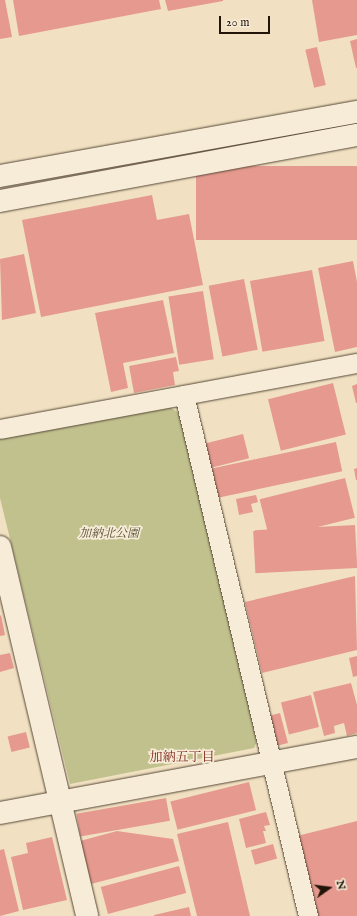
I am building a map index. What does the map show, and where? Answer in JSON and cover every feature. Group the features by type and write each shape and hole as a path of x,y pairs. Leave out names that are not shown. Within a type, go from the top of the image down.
{"street":[{"path":"0,176 357,112"},
{"path":"0,200 357,135"},
{"path":"0,429 357,363"},
{"path":"184,395 308,916"},
{"path":"0,548 87,916"},
{"path":"0,813 357,747"}],"green space":[{"name":"加納北公園","path":"170,407 180,414 258,739 254,748 70,784 0,498 0,438"}],"building":[{"path":"0,0 5,0 12,37 0,39"},
{"path":"13,0 159,0 161,9 19,36"},
{"path":"165,0 223,0 223,1 168,11"},
{"path":"312,0 357,0 357,35 319,42"},
{"path":"357,39 357,68 356,68 350,41"},
{"path":"317,47 326,85 314,88 305,50"},
{"path":"196,166 357,166 357,240 196,240"},
{"path":"152,195 157,220 189,214 203,285 41,317 22,220"},
{"path":"24,254 36,313 2,320 0,259"},
{"path":"353,261 357,282 357,347 335,352 318,268"},
{"path":"312,270 325,341 262,352 250,281"},
{"path":"244,279 258,350 222,357 209,286"},
{"path":"203,291 214,359 179,365 168,296"},
{"path":"163,300 174,353 123,363 128,388 111,392 95,313"},
{"path":"176,357 179,371 173,372 175,385 134,393 129,366"},
{"path":"333,383 346,434 281,451 268,399"},
{"path":"357,384 357,403 356,403 352,386"},
{"path":"243,434 249,458 211,468 205,443"},
{"path":"336,442 342,471 218,498 212,468"},
{"path":"357,468 357,480 356,480 354,469"},
{"path":"345,478 355,518 270,539 260,499"},
{"path":"256,495 258,502 251,504 253,512 239,515 236,499"},
{"path":"355,525 357,568 255,573 253,530"},
{"path":"355,576 357,650 262,673 245,602"},
{"path":"1,615 5,635 0,636 0,616"},
{"path":"10,653 14,668 0,672 0,655"},
{"path":"357,656 357,676 353,677 349,658"},
{"path":"351,683 357,705 357,733 347,736 344,723 334,726 335,733 324,736 313,692"},
{"path":"311,695 319,727 289,735 281,702"},
{"path":"280,713 288,743 275,746 267,716"},
{"path":"26,732 30,748 11,752 8,737"},
{"path":"249,782 256,810 177,830 170,802"},
{"path":"166,798 170,821 80,836 76,814"},
{"path":"266,812 270,825 264,826 266,831 263,831 266,843 246,848 239,819"},
{"path":"357,821 357,916 317,916 297,836"},
{"path":"228,822 250,916 197,916 177,834"},
{"path":"117,831 173,839 179,861 91,884 80,841"},
{"path":"52,837 67,900 23,910 11,857 28,853 26,843"},
{"path":"273,844 277,858 255,865 251,850"},
{"path":"4,849 19,911 0,916 0,850"},
{"path":"179,866 186,893 108,914 101,887"},
{"path":"189,907 191,916 154,916 154,915"}],"district":[{"name":"加納五丁目","path":"182,758"}]}
